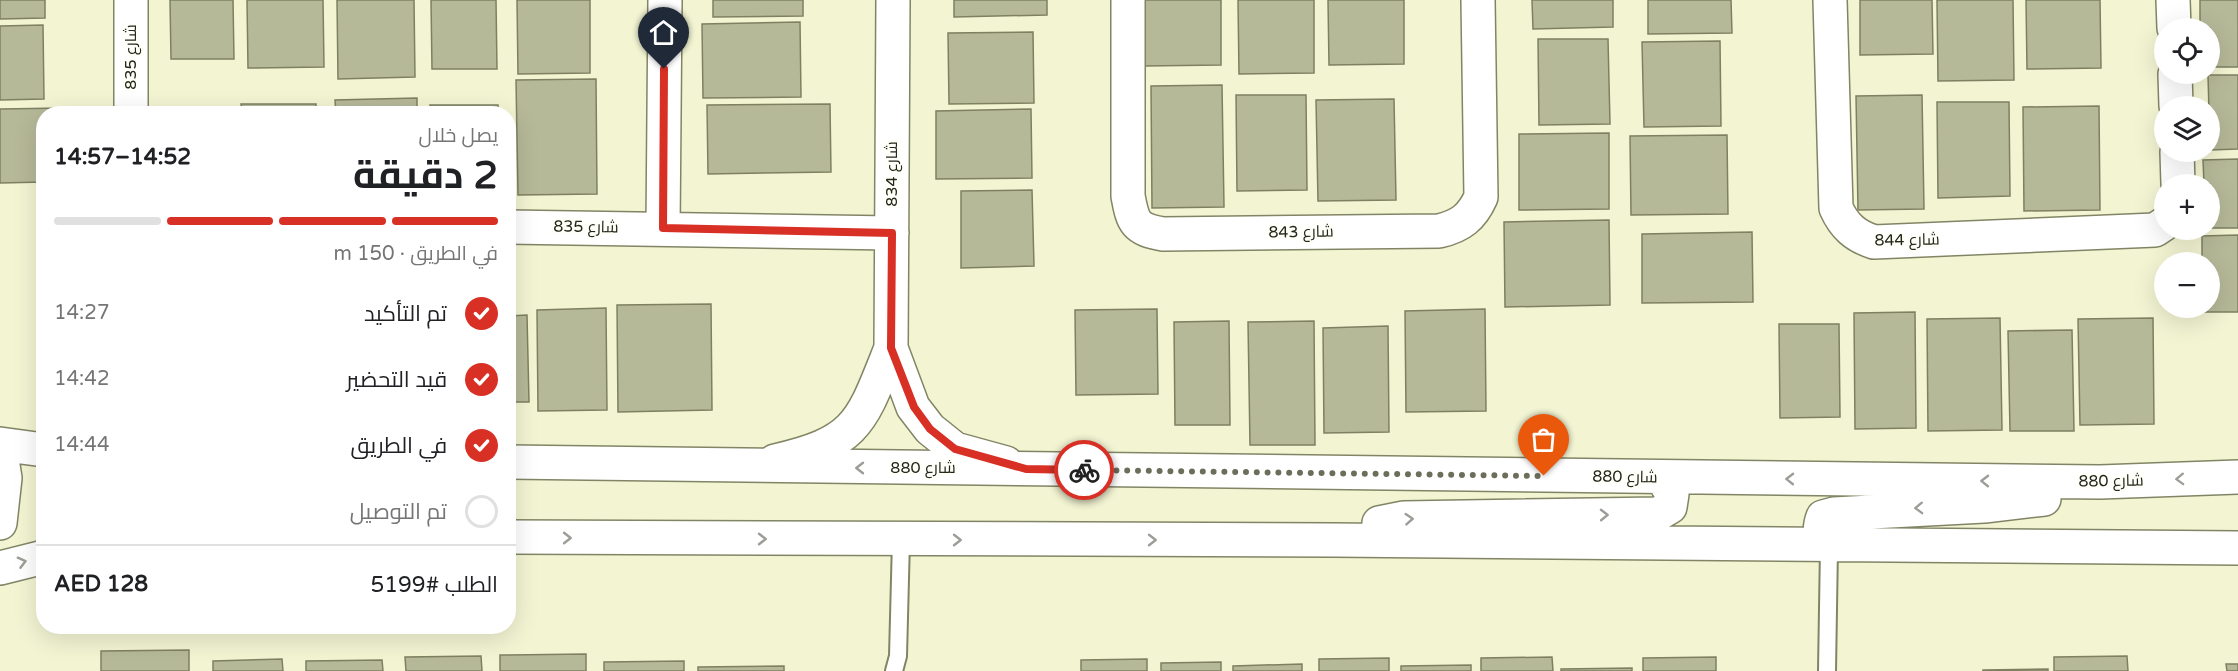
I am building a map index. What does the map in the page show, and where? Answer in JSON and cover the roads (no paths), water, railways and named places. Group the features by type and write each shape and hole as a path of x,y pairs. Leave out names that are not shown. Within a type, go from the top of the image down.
{"street":[{"name":"شارع 835","path":"131,0 131,106"},
{"path":"663,228 664,0"},
{"name":"شارع 834","path":"752,467 813,452 846,434 866,412 891,348 893,0"},
{"name":"شارع 843","path":"1128,0 1128,196 1132,216 1137,225 1146,231 1163,234 1439,231 1454,228 1466,220 1474,211 1481,196 1478,0"},
{"name":"شارع 844","path":"1830,0 1836,208 1840,218 1858,237 1874,242 1886,242 2154,230"},
{"path":"2173,0 2174,18"},
{"name":"شارع 835","path":"516,227 892,233"},
{"name":"شارع 834","path":"891,348 914,407 930,429 955,449 1026,469"},
{"path":"0,523 5,477 0,446 36,449"},
{"name":"شارع 880","path":"516,462 752,467 2100,482 2238,477"},
{"path":"1333,540 1374,524 1404,518 1658,514 1670,507 1672,494 1662,477"},
{"path":"1829,547 1821,536 1819,527 1823,517 1834,514 2039,500 2100,482"},
{"path":"516,537 1333,540 1829,547 2238,548"},
{"path":"0,568 36,559"}],"lane":[{"path":"894,671 898,656 901,540"},
{"path":"1827,671 1829,547"}]}
